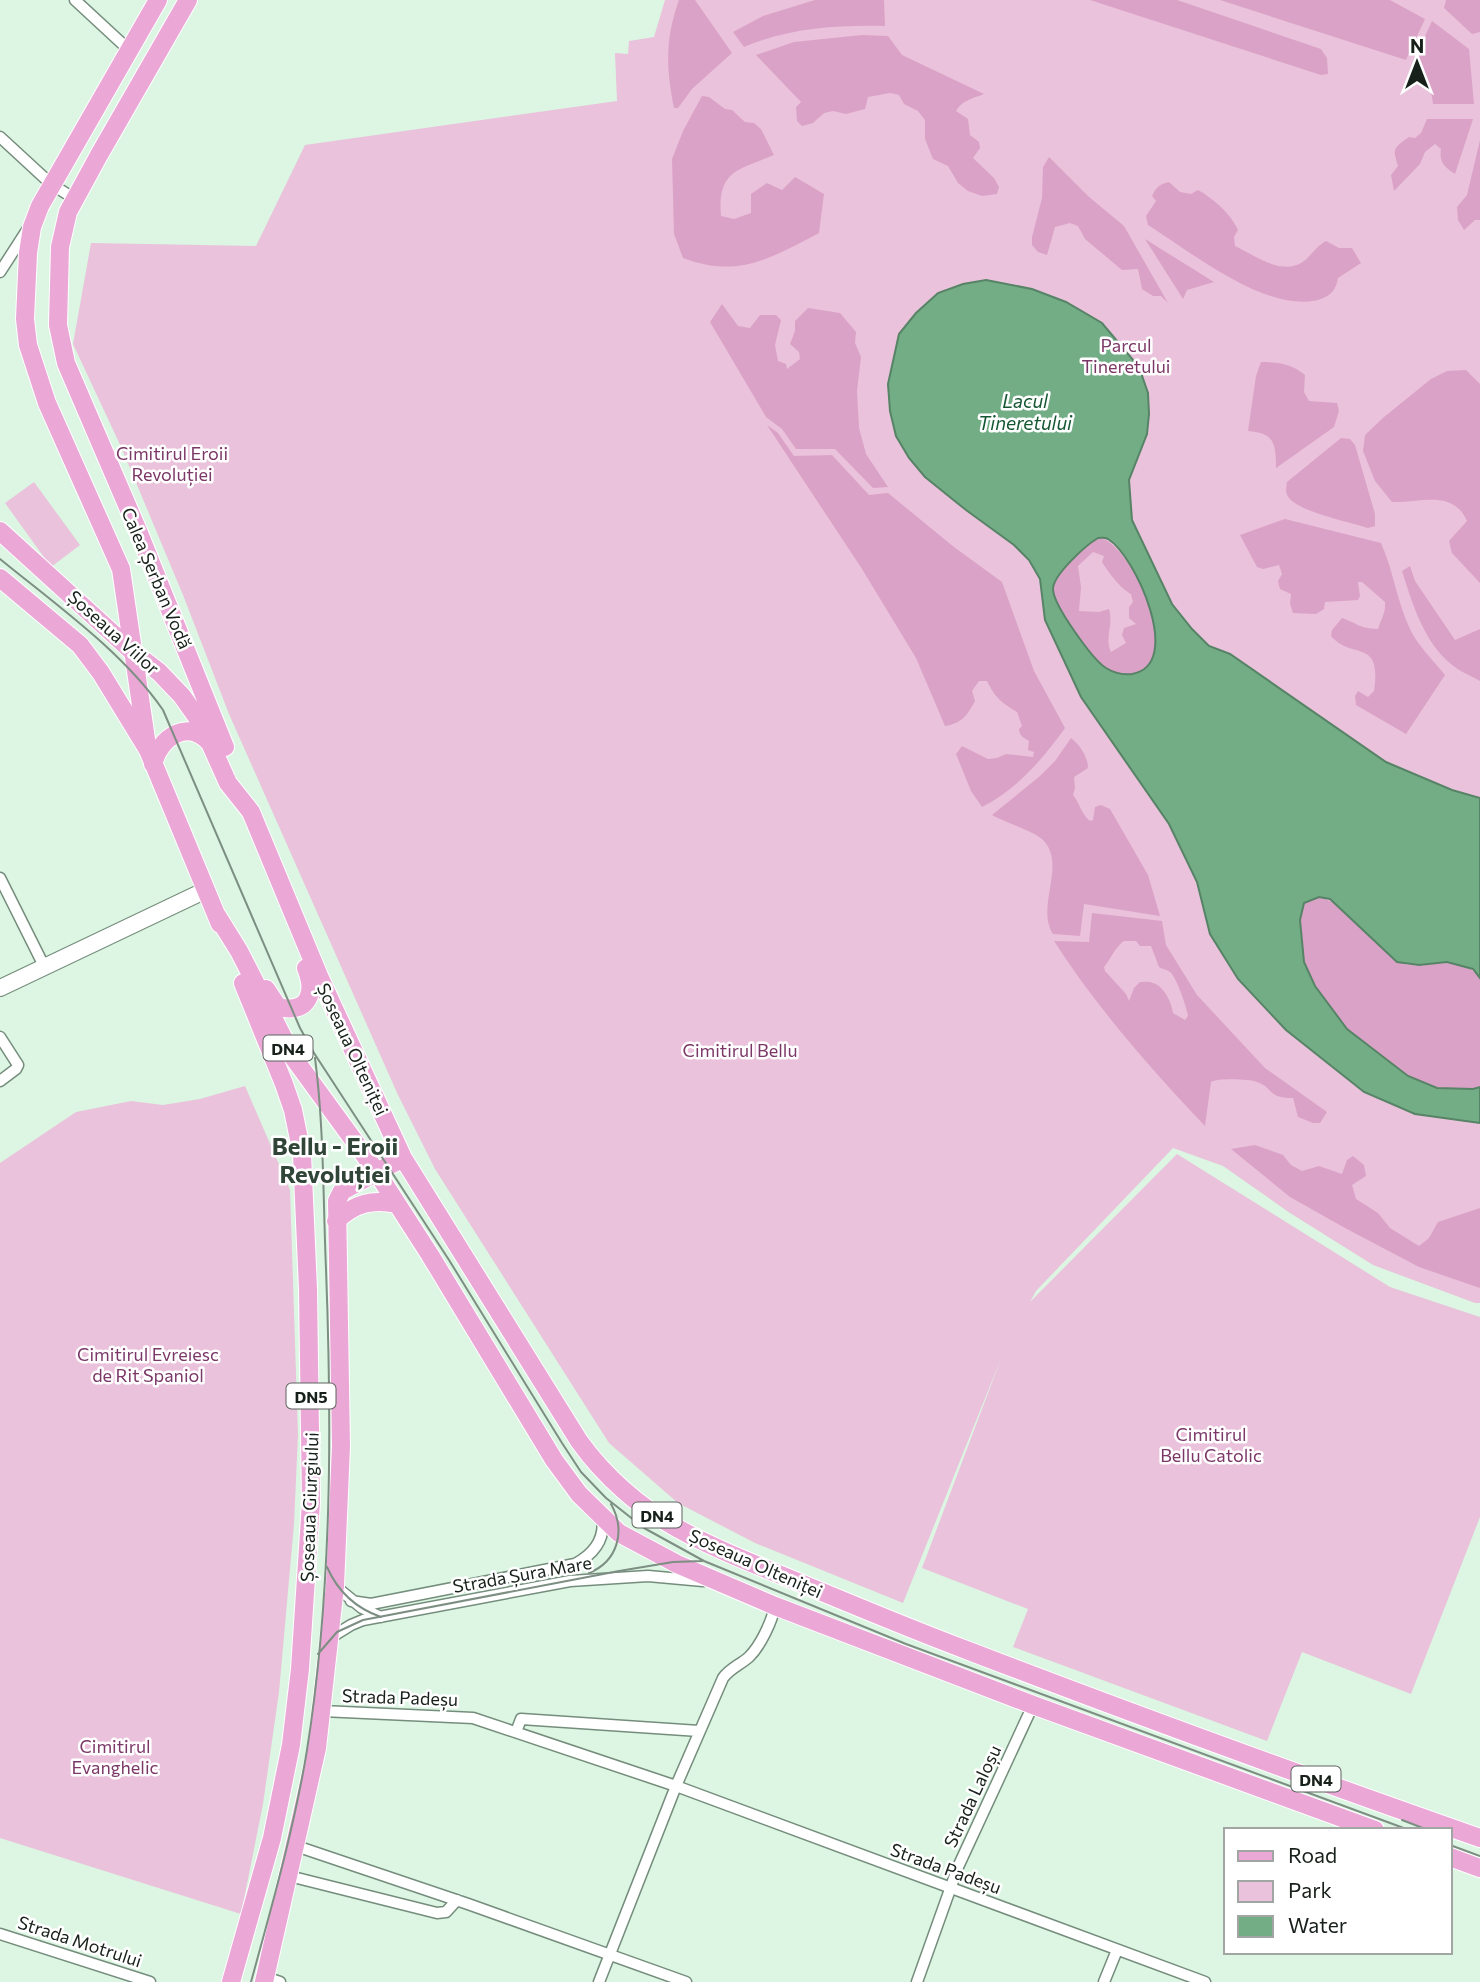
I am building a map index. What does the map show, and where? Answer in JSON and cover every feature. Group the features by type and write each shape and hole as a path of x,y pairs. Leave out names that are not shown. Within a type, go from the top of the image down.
{"main road":[{"name":"Calea Șerban Vodă","path":"150,757 121,569 47,402 28,345 25,319 28,253 36,216 51,184 158,0"},
{"name":"Calea Șerban Vodă","path":"188,0 75,200 65,223 60,247 58,325 66,363 139,533 293,917"},
{"path":"28,253 60,247"},
{"name":"Șoseaua Viilor","path":"0,531 133,652 159,672 182,696 201,723 228,783 251,812"},
{"name":"Șoseaua Viilor","path":"0,578 88,654 150,757"},
{"path":"212,745 199,734 181,732 162,743 150,757 216,914 252,961 271,999 278,1007 287,1009 306,1002 311,987 292,931 293,917"},
{"path":"0,988 206,890"},
{"name":"Șoseaua Olteniței","path":"216,914 239,951 293,1057 376,1171 450,1286 561,1471 579,1494 620,1533 726,1586 775,1606 1033,1705 1370,1828"},
{"name":"Șoseaua Giurgiului","path":"216,914 284,1084 299,1136 305,1216 311,1433 307,1575 291,1745 270,1847 231,1982"},
{"name":"Șoseaua Olteniței","path":"293,917 403,1158 585,1450 633,1497 678,1528 766,1569 907,1628 1480,1838"},
{"name":"Șoseaua Giurgiului","path":"270,1980 317,1748 335,1586 341,1446 337,1201 342,1191 403,1158"},
{"path":"337,1221 346,1211 371,1201 397,1204"},
{"path":"1452,1858 1480,1868"}],"street":[{"path":"75,0 129,50"},
{"path":"0,136 51,184 75,200"},
{"path":"0,274 36,216"},
{"path":"0,274 28,253"},
{"path":"0,878 44,966"},
{"path":"0,1037 18,1065 0,1081"},
{"name":"Strada Șura Mare","path":"351,1601 371,1604 575,1564 597,1546 603,1530 602,1516"},
{"name":"Strada Șura Mare","path":"330,1638 351,1625 381,1617 570,1581 658,1576 726,1586"},
{"path":"335,1586 351,1601 381,1617"},
{"path":"599,1982 676,1786 723,1678 729,1670 748,1658 773,1618 775,1606"},
{"name":"Strada Laloșu","path":"917,1982 968,1844 1033,1705"},
{"name":"Strada Padeșu","path":"322,1711 473,1718 676,1786 1205,1982"},
{"path":"516,1732 521,1719 699,1731"},
{"path":"296,1846 686,1982"},
{"path":"289,1876 437,1913 446,1912 457,1900"},
{"name":"Strada Motrului","path":"0,1934 150,1982"},
{"path":"1104,1982 1117,1950"}],"green space":[{"path":"665,0 1480,0 1480,1303 1373,1265 1290,1213 1223,1166 1173,1148 1036,1291 1030,1302 1177,1154 1390,1287 1480,1317 1480,1517 1411,1694 1302,1652 1267,1741 1013,1647 1028,1609 922,1568 1002,1356 903,1603 755,1543 678,1503 609,1443 435,1169 398,1095 229,714 122,449 73,344 91,243 256,246 305,145 617,101 615,53 628,54 629,41 654,37"},
{"path":"34,482 80,545 51,567 5,503"},
{"name":"Cimitirul Evreiesc de Rit Spaniol","path":"245,1086 290,1190 298,1435 294,1524 279,1692 263,1804 241,1914 0,1838 0,1163 76,1112 131,1101 163,1105 200,1099"}],"shaded area":[{"path":"679,0 695,0 732,53 692,89 678,108 674,108 668,54 671,28"},
{"path":"815,0 884,0 885,26 813,29 744,47 733,32 763,16"},
{"path":"1090,0 1177,0 1321,49 1327,58 1328,74 1321,75"},
{"path":"1220,0 1390,0 1425,19 1406,60"},
{"path":"1446,0 1480,0 1480,32 1472,34 1444,8"},
{"path":"1432,21 1469,49 1474,104 1433,104 1427,82 1412,64"},
{"path":"862,35 888,36 902,55 984,94 965,102 956,111 968,119 970,135 979,142 980,148 973,158 994,178 999,187 997,194 982,196 968,191 958,183 948,166 933,159 925,139 925,120 918,111 904,104 899,95 890,93 868,97 865,109 846,114 833,111 824,113 813,123 802,126 797,121 796,107 801,102 756,55 794,42"},
{"path":"702,96 732,110 745,122 754,123 761,129 774,155 741,169 727,180 721,201 721,216 734,219 751,213 751,194 767,183 782,190 795,177 824,194 819,233 769,257 738,266 703,264 683,258 674,234 672,159 683,131"},
{"path":"1427,119 1473,119 1455,174 1443,164 1441,149 1435,144 1425,152 1420,164 1394,191 1391,175 1398,166 1395,150 1409,137 1415,138 1421,133"},
{"path":"1480,140 1480,220 1475,220 1464,230 1458,220 1457,207 1467,195"},
{"path":"1049,157 1088,196 1124,226 1168,303 1161,296 1153,296 1142,289 1138,269 1122,270 1085,239 1078,226 1070,223 1055,227 1047,255 1038,252 1032,245 1042,198 1043,167"},
{"path":"1169,182 1180,192 1191,194 1198,190 1216,202 1238,230 1234,237 1235,246 1267,262 1284,267 1293,266 1304,261 1326,241 1339,248 1352,248 1361,263 1338,278 1332,292 1318,300 1298,302 1276,298 1253,289 1207,264 1148,225 1146,216 1156,201 1152,196 1159,186"},
{"path":"1145,239 1214,282 1187,290 1183,299"},
{"path":"722,304 738,326 750,328 760,315 776,315 781,320 775,345 778,361 786,364 787,369 800,359 799,352 790,344 795,331 795,321 808,308 840,313 856,332 855,343 861,357 857,391 859,428 866,454 888,487 873,488 835,449 796,449 782,429 766,417 710,322"},
{"path":"1261,362 1284,364 1300,371 1305,375 1304,392 1309,401 1337,403 1339,411 1334,427 1276,468 1272,441 1263,434 1248,431 1256,376"},
{"path":"1466,370 1480,384 1480,583 1452,553 1449,541 1467,521 1461,511 1444,501 1392,502 1375,481 1363,451 1365,435 1431,379 1447,371"},
{"path":"767,425 778,433 794,456 832,455 869,495 888,493 1002,582 1034,671 1065,728 1028,773 995,800 982,807 971,791 956,754 962,746 988,759 1006,754 1033,757 1034,752 1028,750 1029,741 1020,734 1019,729 1022,726 1017,712 999,700 987,681 979,681 972,691 975,701 966,715 960,721 945,726 916,658 862,569"},
{"path":"1341,438 1350,439 1355,445 1375,514 1375,526 1368,528 1303,508 1287,494 1287,482"},
{"path":"1285,519 1381,543 1411,631 1445,675 1406,734 1356,705 1355,696 1358,691 1368,697 1374,691 1374,663 1370,656 1348,648 1331,636 1332,630 1342,618 1362,627 1378,629 1385,602 1362,582 1358,582 1358,600 1325,602 1324,609 1316,614 1293,613 1291,594 1280,589 1278,581 1282,574 1279,565 1263,569 1257,567 1240,535"},
{"path":"1098,538 1110,543 1124,557 1148,602 1154,626 1155,649 1148,665 1132,674 1115,672 1100,663 1075,631 1055,596 1053,589 1058,576","holes":["1093,552 1104,556 1102,562 1108,571 1131,594 1133,602 1129,607 1129,618 1136,624 1124,628 1122,635 1126,643 1111,652 1108,641 1109,609 1099,612 1079,611 1081,587 1078,566"]},
{"path":"1410,566 1415,581 1455,640 1480,629 1480,681 1451,664 1433,645 1415,609 1402,571"},
{"path":"1071,738 1083,751 1088,768 1074,777 1073,795 1090,821 1093,820 1095,807 1101,805 1110,809 1148,875 1160,916 1084,904 1080,936 1053,934 1047,911 1052,873 1049,849 1038,836 992,815 1040,776 1055,761"},
{"path":"1319,897 1345,911 1396,961 1408,965 1461,965 1471,969 1480,978 1480,1087 1437,1088 1408,1076 1347,1029 1315,986 1304,962 1300,920 1304,903"},
{"path":"1092,913 1162,921 1166,945 1197,995 1265,1068 1327,1112 1320,1123 1298,1117 1293,1098 1275,1095 1257,1082 1227,1079 1211,1082 1205,1126 1125,1037 1054,941 1089,942","holes":["1136,941 1140,946 1151,946 1159,967 1172,975 1187,1012 1185,1020 1173,1013 1167,995 1157,985 1140,982 1134,988 1129,1001 1105,971 1104,967 1121,943"]},
{"path":"1255,1145 1283,1155 1291,1165 1302,1171 1319,1166 1342,1174 1347,1160 1353,1156 1364,1165 1366,1176 1352,1185 1356,1199 1378,1213 1390,1228 1419,1246 1429,1238 1438,1222 1480,1208 1480,1288 1419,1267 1290,1197 1231,1149"}],"water":[{"name":"Lacul Tineretului","path":"986,280 1032,289 1066,302 1102,323 1139,367 1148,393 1149,414 1147,434 1129,480 1132,520 1172,604 1209,646 1230,654 1386,762 1452,790 1480,798 1480,978 1473,969 1447,962 1419,965 1397,962 1330,899 1319,897 1304,903 1300,920 1304,962 1315,986 1347,1029 1408,1076 1437,1088 1480,1087 1480,1123 1415,1114 1364,1092 1286,1030 1238,979 1210,934 1197,882 1169,824 1081,697 1045,620 1040,579 1029,560 1014,545 925,477 909,458 896,436 890,411 888,384 899,334 916,313 938,293 963,284","holes":["1098,538 1108,539 1119,549 1131,566 1150,609 1155,632 1154,651 1147,666 1132,674 1116,672 1100,663 1075,632 1055,597 1053,589 1058,576"]}],"tram line":[{"path":"0,559 108,648 163,710 300,1028 314,1053 449,1260 581,1472 606,1498 644,1528 704,1561 906,1644 1404,1828"},
{"path":"251,1982 302,1779 315,1690 326,1570 328,1329 322,1137 315,1058"},
{"path":"589,1573 607,1561 616,1544 618,1524 611,1504"},
{"path":"318,1654 337,1632 363,1620 619,1571 673,1562 702,1561"},
{"path":"327,1567 348,1598 381,1617"},
{"path":"1402,1820 1423,1828"},
{"path":"1452,1846 1480,1856"}],"district":[{"name":"Bellu - Eroii Revoluției","path":"335,1159"}],"park label":[{"name":"Parcul Tineretului","path":"1126,355"},
{"name":"Cimitirul Eroii Revoluției","path":"172,463"},
{"name":"Cimitirul Bellu","path":"740,1050"},
{"name":"Cimitirul Bellu Catolic","path":"1211,1444"},
{"name":"Cimitirul Evanghelic","path":"115,1756"}]}
